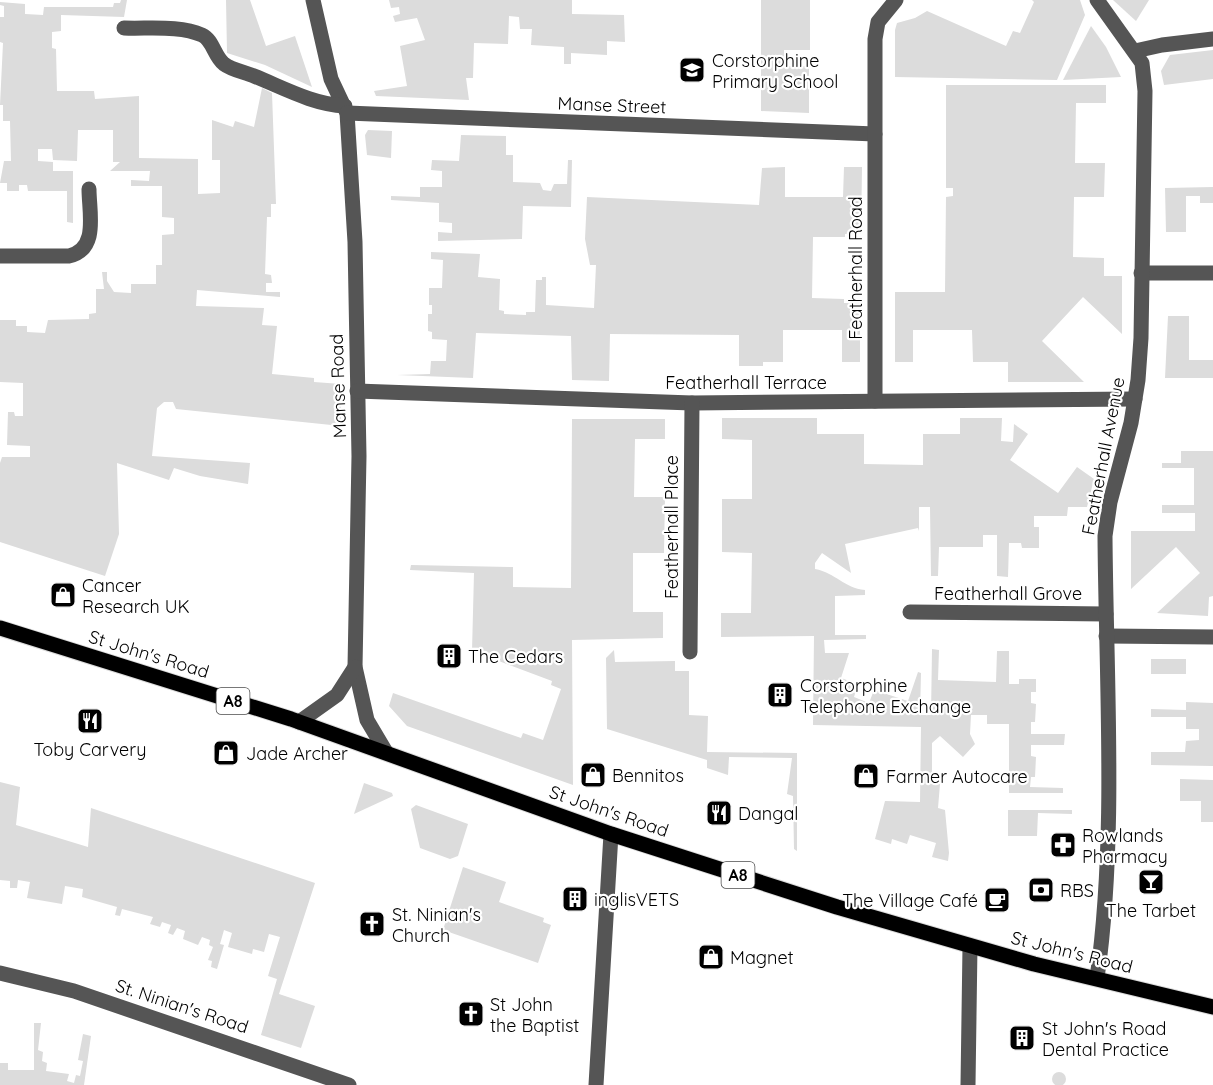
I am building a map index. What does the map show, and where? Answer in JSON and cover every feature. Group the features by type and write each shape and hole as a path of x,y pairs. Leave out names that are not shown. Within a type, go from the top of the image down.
{"main road":[{"name":"St John's Road","path":"0,627 299,722 611,834 970,946 1213,1007"}],"street":[{"name":"Manse Road","path":"313,0 331,79 346,109 355,242 359,456 355,667 367,720 386,752"},
{"name":"Featherhall Road","path":"875,401 876,31 878,22 896,0"},
{"name":"Featherhall Avenue","path":"1097,0 1135,51 1142,63 1145,82 1142,338 1135,399 1106,524 1106,866 1104,928 1097,978"},
{"path":"124,28 202,35 209,41 216,55 226,66 307,99 346,109"},
{"path":"1135,51 1162,45 1213,39"},
{"name":"Manse Street","path":"346,109 874,134"},
{"path":"0,256 69,256 80,253 89,242 89,189"},
{"path":"1141,273 1213,273"},
{"name":"Featherhall Terrace","path":"357,391 692,403 1135,399"},
{"name":"Featherhall Place","path":"690,652 692,403"},
{"name":"Featherhall Grove","path":"910,612 1106,614"},
{"path":"1106,636 1213,637"},
{"path":"299,722 337,695 355,667"},
{"path":"596,1085 611,834"},
{"path":"968,1085 970,946"},
{"name":"St. Ninian's Road","path":"0,973 65,988 350,1085"}],"shaded area":[{"path":"121,0 127,0 124,17 61,15 61,31 52,32 52,48 56,49 57,91 94,91 95,99 139,96 139,158 198,159 198,194 220,193 220,160 212,160 212,120 233,127 235,121 254,127 262,88 272,93 276,204 271,204 271,217 267,217 265,274 271,275 272,283 266,283 266,292 280,292 280,297 197,290 196,306 264,308 262,325 277,326 272,374 314,378 314,382 341,384 341,426 176,409 173,402 164,402 157,408 152,456 250,463 248,484 200,476 174,468 169,480 117,463 119,534 105,576 0,542 0,463 2,457 30,457 30,446 7,445 8,412 14,412 15,416 23,416 23,383 0,382 0,320 16,320 16,326 27,326 27,332 45,333 48,320 89,319 89,314 96,313 96,289 104,289 102,272 107,272 107,281 114,292 131,293 131,284 156,284 156,265 162,265 162,235 174,234 174,218 162,217 162,186 131,186 131,180 149,181 150,171 110,171 120,162 113,162 113,130 78,130 77,161 53,160 52,149 38,149 38,161 53,162 53,171 73,171 73,223 67,222 67,191 28,191 27,185 19,185 19,191 7,191 7,183 0,183 4,161 11,161 10,121 3,121 3,105 0,105 3,43 0,42 0,17 4,17 4,6 0,5 0,2 25,4 25,14 43,15 44,7 113,7 114,3 120,3"},
{"path":"226,0 250,0 266,46 295,36 312,87 265,65 227,53"},
{"path":"389,0 572,0 572,14 624,15 625,42 607,41 607,55 571,53 571,64 564,64 564,47 531,45 532,29 520,29 519,17 509,16 508,44 474,43 473,78 466,78 469,100 376,96 374,91 407,86 400,46 425,40 417,18 395,22 393,16 400,14 399,7 391,8"},
{"path":"761,0 810,0 810,50 784,50 784,66 809,66 809,113 761,111"},
{"path":"1032,0 1080,0 1085,15 1057,80 895,77 897,23 915,18 927,11 1006,46 1013,31 1020,33 1034,2"},
{"path":"1113,0 1149,0 1136,21"},
{"path":"1091,26 1106,47 1121,77 1063,80"},
{"path":"1213,50 1213,79 1164,85 1161,71 1170,55"},
{"path":"946,85 1106,85 1106,103 1076,103 1075,163 1105,163 1104,197 1074,197 1073,257 1104,258 1104,276 1122,276 1122,334 1083,297 1042,341 1084,382 1008,382 1008,362 973,362 972,330 913,330 913,362 895,362 895,292 945,292 946,197 953,196 953,188 946,188"},
{"path":"368,130 392,131 391,158 367,155 365,135"},
{"path":"461,135 506,136 506,155 513,155 513,182 540,183 543,190 551,191 554,184 567,184 568,160 572,160 571,207 523,206 522,239 438,241 438,232 452,233 452,223 439,222 439,203 391,200 391,196 420,197 420,187 442,187 442,171 431,170 432,160 459,161"},
{"path":"785,167 785,197 843,197 844,167 862,167 861,234 845,234 845,237 813,237 812,298 844,299 844,303 860,303 860,362 842,362 842,330 783,330 783,362 763,362 763,366 739,366 739,335 610,334 609,381 572,380 571,336 476,333 473,378 397,375 430,374 431,361 446,361 447,340 432,339 432,332 428,331 428,314 432,314 432,305 429,305 429,288 442,288 443,260 431,259 431,252 480,254 478,277 500,279 499,310 504,311 504,314 526,315 526,312 535,312 536,280 542,280 542,277 546,277 546,305 594,308 596,265 590,265 585,239 587,197 759,205 762,168"},
{"path":"1213,187 1213,203 1200,203 1200,196 1186,196 1186,232 1166,232 1165,188"},
{"path":"1168,316 1189,316 1189,360 1213,360 1213,378 1165,378"},
{"path":"722,418 817,418 817,434 864,434 864,464 923,465 923,434 960,434 960,418 1002,418 1001,441 1013,442 1014,424 1028,434 1010,460 1058,493 1077,467 1094,479 1087,507 1068,507 1067,516 1034,516 1034,527 1039,527 1039,548 1022,548 1021,543 1009,543 1008,577 997,576 997,535 983,535 983,547 939,547 938,576 931,576 930,507 919,507 919,531 918,528 845,544 851,573 822,553 815,563 815,569 865,590 865,595 835,596 835,635 866,635 866,639 824,640 825,653 849,653 841,678 858,684 854,697 869,703 874,690 908,701 918,672 921,673 920,715 931,715 932,649 939,650 938,680 996,682 997,651 1009,651 1009,684 1019,684 1019,679 1036,679 1036,692 1031,692 1031,703 1036,704 1035,722 1031,722 1031,734 1065,734 1064,745 1031,745 1031,756 1036,757 1035,777 1031,777 1030,787 1063,788 1063,793 1009,793 1009,724 987,724 987,715 971,715 970,734 975,744 963,757 940,736 932,743 932,776 940,784 938,808 945,810 948,861 932,857 936,843 910,835 907,844 892,839 891,844 875,839 885,801 920,802 921,727 813,725 814,636 721,637 721,613 751,613 752,553 722,552 722,499 752,499 752,440 722,439"},
{"path":"572,419 665,419 665,439 635,439 634,497 665,497 664,553 633,553 633,612 663,612 663,638 572,640 573,785 407,726 389,706 393,693 521,738 523,733 543,740 561,689 551,685 552,681 472,651 474,573 410,570 411,565 513,567 513,587 571,588"},
{"path":"1181,451 1213,451 1213,596 1209,597 1208,616 1157,613 1200,573 1176,547 1131,589 1131,531 1195,531 1195,513 1162,513 1162,505 1194,505 1194,468 1162,468 1162,463 1181,463"},
{"path":"614,650 615,662 675,661 675,671 689,671 689,715 708,716 707,752 797,753 797,851 794,849 793,796 787,794 792,758 729,757 728,775 707,768 707,760 607,729 606,658"},
{"path":"1151,659 1186,659 1186,674 1151,674"},
{"path":"1186,702 1213,703 1213,766 1151,765 1151,752 1185,752 1186,741 1199,740 1199,729 1186,729 1186,717 1151,717 1151,709 1186,710"},
{"path":"1180,779 1213,780 1213,822 1201,822 1201,801 1180,801"},
{"path":"0,782 20,787 16,825 88,847 91,808 315,883 279,994 315,1006 301,1048 261,1035 277,979 268,976 280,937 269,934 264,952 253,949 252,954 228,947 232,933 224,930 220,944 224,945 217,969 211,967 212,961 208,960 213,947 209,945 210,940 202,937 198,945 183,939 185,931 177,928 173,935 168,933 171,925 162,922 160,927 150,924 153,917 122,909 120,916 115,915 117,907 82,897 83,889 65,886 62,904 27,898 30,882 18,880 17,888 10,888 10,881 0,880"},
{"path":"364,783 392,793 393,796 354,814"},
{"path":"416,805 468,824 458,856 450,859 420,848 411,809"},
{"path":"1008,810 1072,810 1072,814 1038,813 1037,836 1008,836"},
{"path":"463,867 506,882 499,902 544,918 543,922 551,925 538,963 443,930"},
{"path":"34,1023 41,1023 38,1050 43,1052 42,1061 47,1063 46,1071 69,1074 67,1081 74,1083 76,1075 80,1076 83,1061 78,1060 83,1034 91,1036 84,1085 0,1085 0,1063 8,1063 8,1070 34,1070"},
{"path":"1059,1072 1064,1074 1066,1079 1064,1084 1059,1086 1054,1084 1052,1079 1054,1074"}],"place":[{"name":"Corstorphine Primary School","path":"692,70"},
{"name":"Cancer Research UK","path":"63,595"},
{"name":"The Cedars","path":"449,656"},
{"name":"Corstorphine Telephone Exchange","path":"780,695"},
{"name":"Toby Carvery","path":"90,721"},
{"name":"Jade Archer","path":"226,753"},
{"name":"Bennitos","path":"593,775"},
{"name":"Farmer Autocare","path":"866,776"},
{"name":"Dangal","path":"719,813"},
{"name":"Rowlands Pharmacy","path":"1063,845"},
{"name":"The Tarbet","path":"1151,882"},
{"name":"RBS","path":"1041,890"},
{"name":"inglisVETS","path":"575,899"},
{"name":"The Village Café","path":"997,900"},
{"name":"St. Ninian's Church","path":"372,924"},
{"name":"Magnet","path":"711,957"},
{"name":"St John the Baptist","path":"471,1014"},
{"name":"St John's Road Dental Practice","path":"1022,1038"}]}
